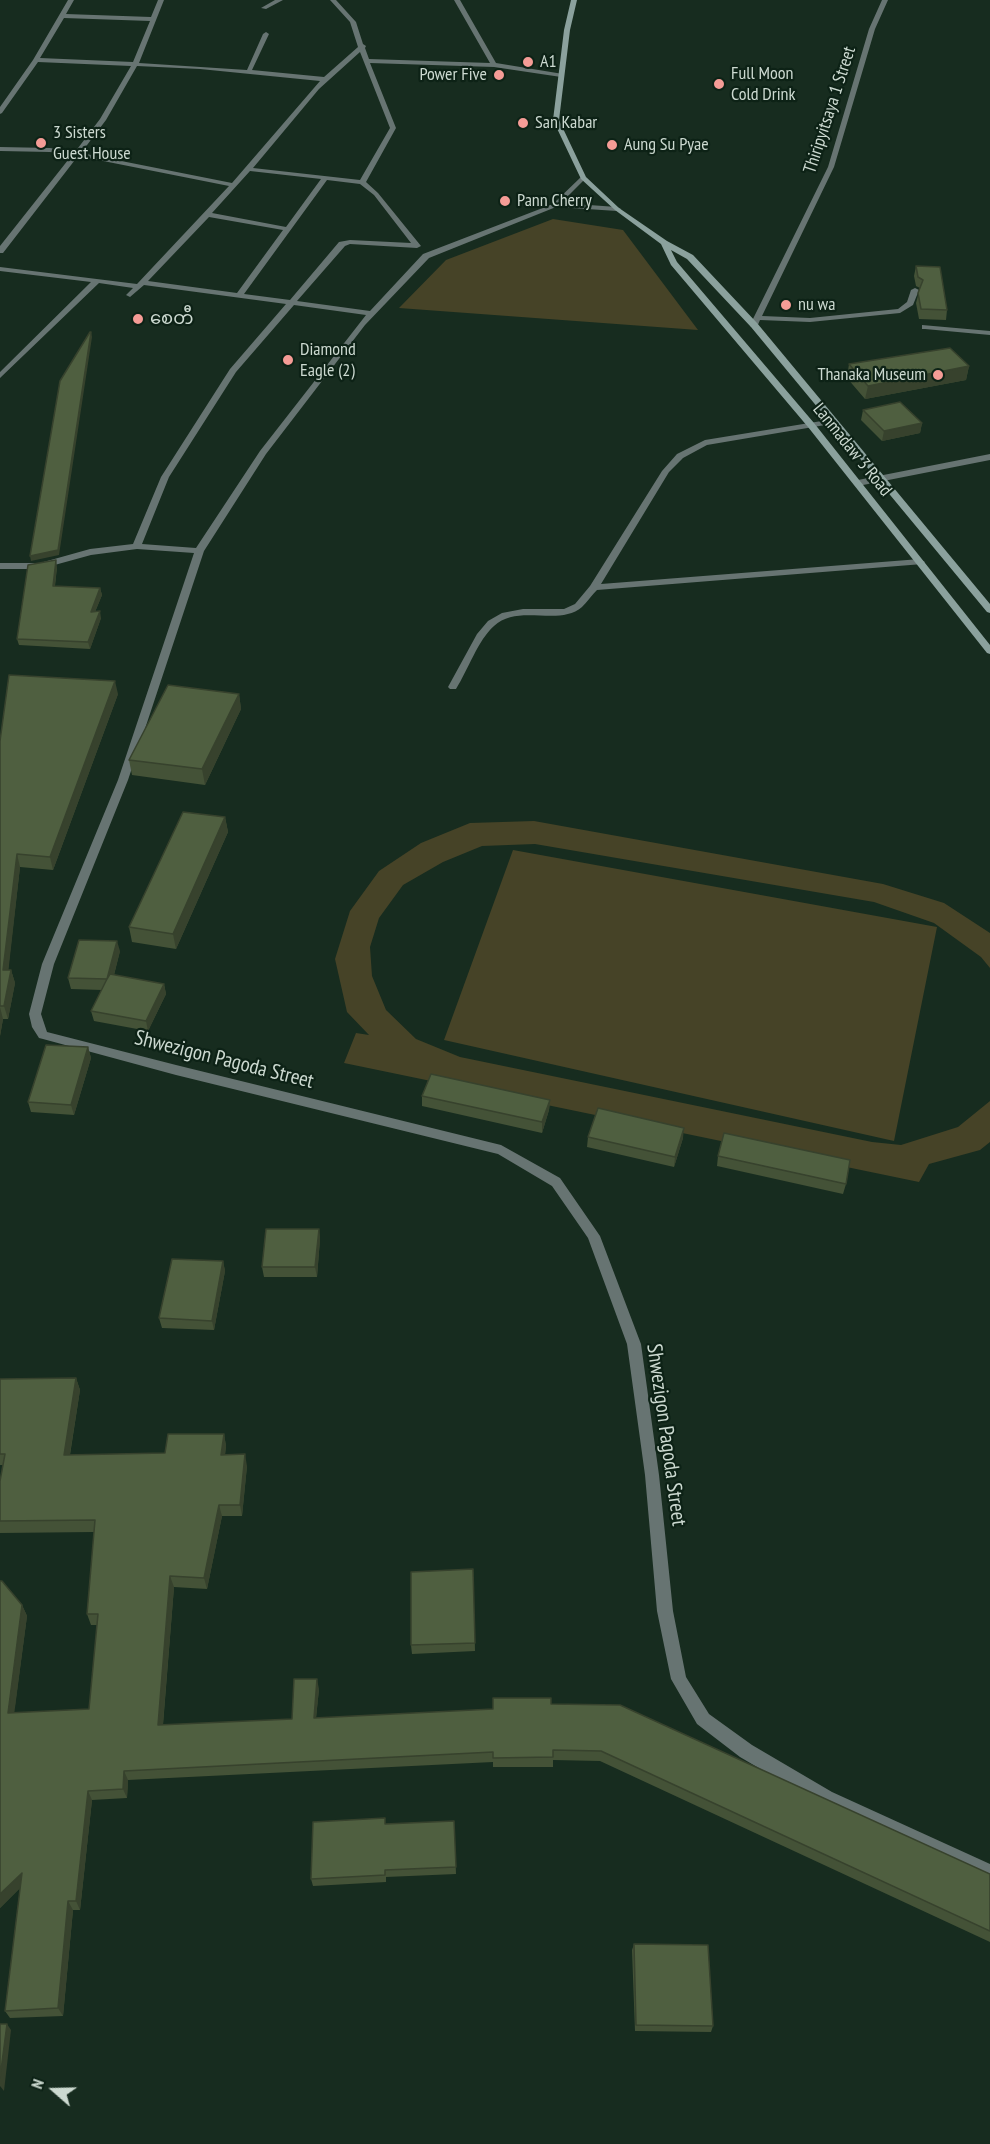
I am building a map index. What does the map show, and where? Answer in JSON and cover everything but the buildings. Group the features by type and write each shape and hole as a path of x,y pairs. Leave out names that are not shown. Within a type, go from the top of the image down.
{"main road":[{"name":"Lanmadaw 3 Road","path":"574,0 567,30 556,120 584,178 617,209 664,243 690,257 756,321 834,421 990,610"},
{"name":"Lanmadaw 3 Road","path":"664,243 674,263 811,425 990,651"}],"street":[{"path":"0,112 36,60 71,0"},
{"path":"0,251 103,120 136,63 160,0"},
{"path":"264,8 280,0"},
{"path":"333,0 353,21 366,61 393,128 362,182"},
{"path":"457,0 494,65"},
{"name":"Thiripyitsaya 1 Street","path":"756,321 831,167 872,29 885,0"},
{"path":"62,16 154,18"},
{"path":"249,71 266,34"},
{"path":"130,295 248,169 324,79 341,62 363,46"},
{"path":"36,60 136,63 324,79"},
{"path":"366,61 494,65 561,75"},
{"path":"0,149 50,150 76,154 233,185"},
{"path":"248,169 362,182 376,194 426,255"},
{"path":"239,295 324,178"},
{"name":"Shwezigon Pagoda Street","path":"584,178 555,205 426,255 370,313 263,453 199,551 123,780 48,964 35,1014 38,1027 43,1035 501,1150 556,1182 594,1236 634,1344 652,1475 665,1611 679,1679 703,1719 746,1751 826,1798 990,1873"},
{"path":"555,205 617,209"},
{"path":"205,214 287,229"},
{"path":"137,546 165,477 233,371 342,244 350,242 415,244"},
{"path":"0,269 239,295 370,313"},
{"path":"0,376 97,281"},
{"path":"756,321 810,320 900,311 910,303 915,290"},
{"path":"926,327 990,333"},
{"path":"453,687 490,623 502,616 523,612 566,612 578,606 594,587 666,471 680,456 705,443 834,421"},
{"path":"858,483 990,457"},
{"path":"0,566 40,566 90,552 137,546 199,551"},
{"path":"594,587 920,562"}],"shaded area":[{"path":"553,219 623,230 698,330 399,308 446,260"},
{"path":"534,821 883,884 944,903 990,933 990,968 981,957 934,923 874,902 535,844 482,846 443,862 403,885 379,918 370,947 372,976 386,1010 416,1039 460,1057 872,1142 901,1145 958,1127 990,1101 990,1142 980,1150 929,1164 919,1182 344,1063 356,1033 369,1035 347,1012 335,959 350,911 379,871 421,843 470,823"},
{"path":"513,850 937,927 894,1141 444,1040"}],"place":[{"name":"A1","path":"528,62"},
{"name":"Power Five","path":"499,75"},
{"name":"Full Moon Cold Drink","path":"719,84"},
{"name":"San Kabar","path":"523,123"},
{"name":"3 Sisters Guest House","path":"41,143"},
{"name":"Aung Su Pyae","path":"612,145"},
{"name":"Pann Cherry","path":"505,201"},
{"name":"nu wa","path":"786,305"},
{"name":"စေတီ","path":"138,319"},
{"name":"Diamond Eagle (2)","path":"288,360"},
{"name":"Thanaka Museum","path":"938,375"}]}
